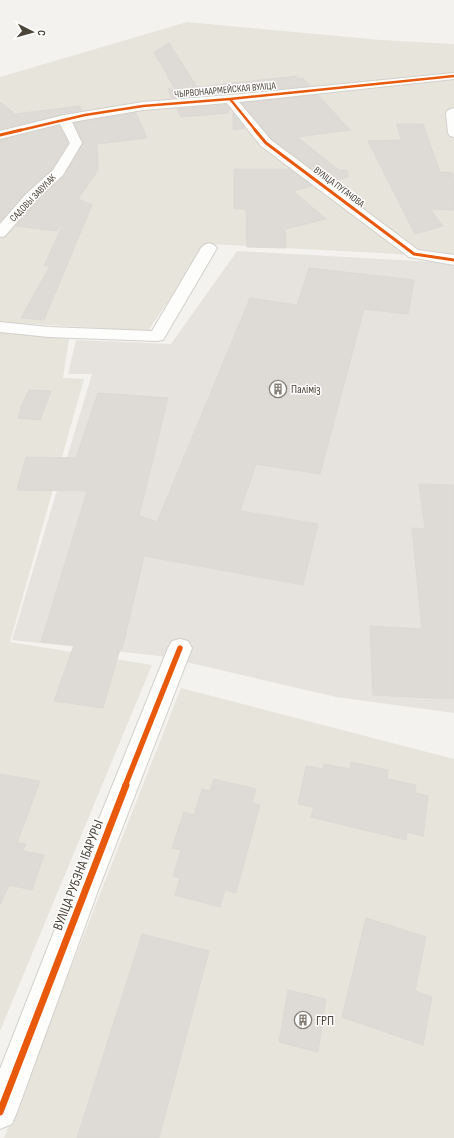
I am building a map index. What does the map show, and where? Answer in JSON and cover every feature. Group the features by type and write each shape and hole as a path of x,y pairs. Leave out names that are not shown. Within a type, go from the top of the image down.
{"street":[{"name":"ЧЫРВОНААРМЕЙСКАЯ ВУЛІЦА","path":"0,135 64,119 147,106 454,76"},
{"name":"ВУЛІЦА ПУГАЧОВА","path":"230,99 266,143 414,254 454,260"},
{"path":"454,112 452,113 454,133"},
{"name":"САДОВЫ ЗАВУЛАК","path":"0,233 31,198 58,172 76,143 64,119"},
{"path":"0,328 49,332 157,336 209,248"},
{"name":"ВУЛІЦА РУБЭНА ІБАРУРЫ","path":"0,1112 85,888 180,648"}],"shaded area":[{"path":"187,22 381,40 454,44 454,258 207,244 148,331 0,322 0,77"},
{"path":"237,251 454,263 454,713 336,697 160,656 12,640 92,374 68,374 76,340 171,344"},
{"path":"0,332 69,339 63,378 84,379 10,642 152,665 0,1031"},
{"path":"181,688 454,759 454,1138 4,1138"}],"building":[{"path":"169,43 197,87 296,76 298,79 303,78 310,86 172,98 168,89 175,89 154,52"},
{"path":"318,95 350,130 297,137 339,170 347,170 348,177 330,182 272,139 242,103"},
{"path":"0,102 15,114 80,106 82,110 0,129"},
{"path":"226,105 230,109 228,113 181,117 177,109"},
{"path":"136,113 147,138 97,144 98,170 78,199 92,205 44,320 21,318 50,266 44,266 66,217 57,231 16,226 37,201 64,176 83,144 74,123"},
{"path":"233,113 245,128 233,130"},
{"path":"397,124 423,124 440,172 453,173 454,210 430,209 443,226 415,234 368,141 401,140"},
{"path":"59,126 68,143 52,169 25,193 0,222 0,140"},
{"path":"234,169 290,169 312,186 293,191 326,219 285,229 286,248 247,247 246,209 234,209"},
{"path":"309,268 414,280 408,314 364,309 320,474 256,464 240,511 318,524 303,585 144,556 122,649 120,649 103,708 54,701 74,645 41,642 87,491 17,490 26,457 76,458 98,393 168,398 139,516 157,522 250,298 297,305"},
{"path":"29,390 51,391 40,420 18,418 20,409"},
{"path":"419,484 454,485 454,699 373,695 370,626 422,629 412,528 425,529"},
{"path":"351,762 388,770 387,779 416,785 415,793 428,796 423,836 407,832 406,840 311,817 314,807 298,804 306,766 323,769 324,764 350,769"},
{"path":"0,774 40,781 17,843 26,844 23,851 44,855 32,890 9,885 0,905"},
{"path":"214,779 256,789 252,803 260,805 236,893 225,890 220,907 175,895 180,878 173,876 181,850 172,848 184,812 194,815 202,789 210,791"},
{"path":"366,918 426,937 415,991 432,997 423,1045 342,1017"},
{"path":"142,934 209,951 159,1138 77,1138"},
{"name":"ГРП","path":"288,990 326,999 318,1052 279,1042"}],"cycle path":[{"path":"0,135 85,115 143,106 202,100 230,99 454,76"},
{"path":"230,99 266,143 414,254 454,260"},
{"path":"0,1112 85,888 180,648"}],"place":[{"name":"Паліміз","path":"278,389"},
{"name":"ГРП","path":"303,1020"}]}
